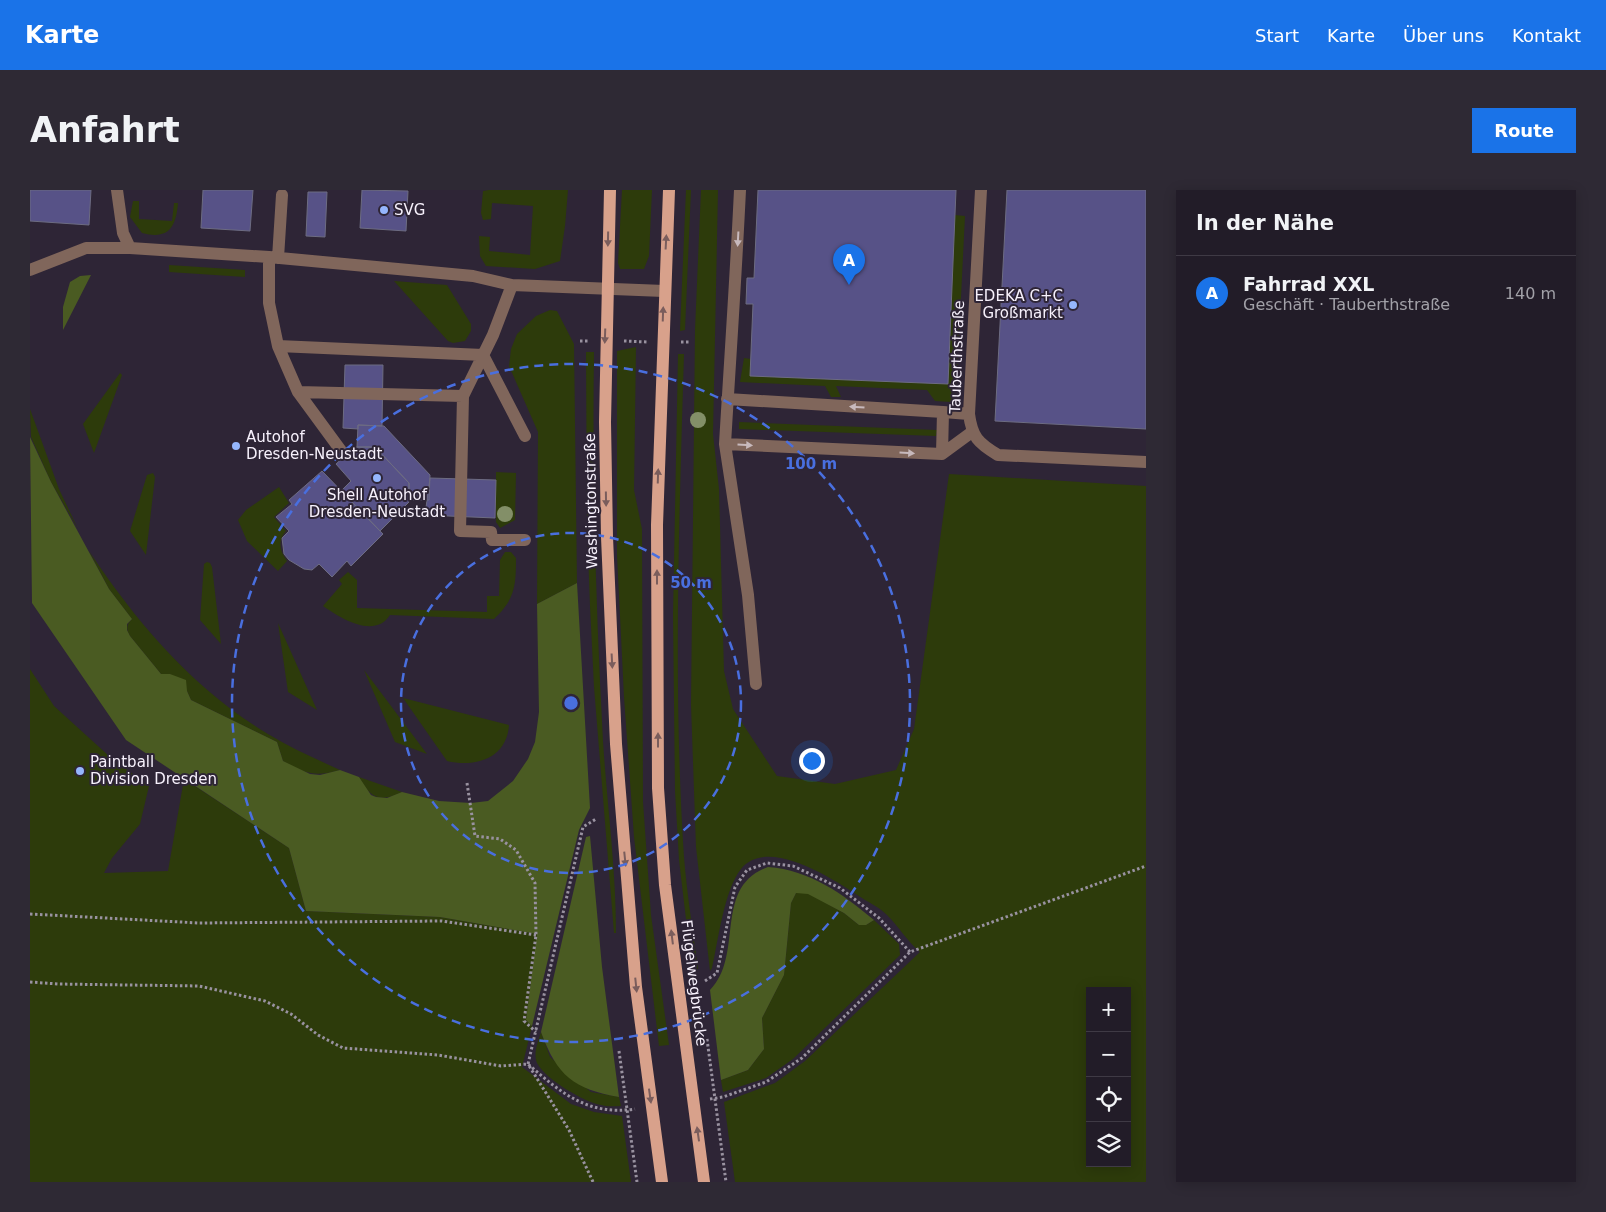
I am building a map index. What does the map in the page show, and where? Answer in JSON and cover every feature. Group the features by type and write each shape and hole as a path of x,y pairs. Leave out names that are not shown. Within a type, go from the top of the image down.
{"main road":[{"name":"Washingtonstraße","path":"610,190 605,341 607,537 620,812 636,987 662,1182"},
{"path":"662,342 669,190"},
{"name":"Flügelwegbrücke","path":"662,342 657,525 658,788 665,885 704,1182"}],"street":[{"path":"117,190 123,232 130,248"},
{"path":"740,190 725,444 748,595 756,684"},
{"name":"Tauberthstraße","path":"981,190 969,414 972,432 983,445 998,455 1146,462"},
{"path":"282,195 269,303 278,346 298,392 342,452"},
{"path":"30,270 86,248 130,248 273,258 473,276 512,285 664,291"},
{"path":"512,285 483,355 463,396 460,531 491,532 492,540 525,540"},
{"path":"278,346 483,355"},
{"path":"483,355 525,436"},
{"path":"298,392 463,396"},
{"path":"727,399 969,414"},
{"path":"942,454 943,412"},
{"path":"725,444 942,454 972,432"}],"path":[{"path":"580,340 691,342"},
{"path":"467,783 475,836 500,840 516,850 535,882 536,935 524,1021 536,1032"},
{"path":"593,1182 569,1130 528,1064 583,827 596,819"},
{"path":"705,982 717,973 735,887 747,870 767,863 793,866 840,888 879,918 910,952"},
{"path":"705,1100 723,1097 766,1082 802,1058 910,952 1146,866"},
{"path":"30,914 199,922 442,921 536,935"},
{"path":"30,982 199,986 265,1001 291,1014 318,1035 343,1048 438,1055 502,1066 528,1064 559,1091 597,1109 621,1111 640,1108"},
{"path":"707,1039 726,1182"},
{"path":"619,1051 636,1182"}],"green space":[{"path":"568,190 560,261 535,269 486,266 480,256 479,236 490,237 489,251 530,255 533,206 492,203 491,219 483,220 481,213 483,191"},
{"path":"622,190 652,190 649,256 644,269 620,269 618,263"},
{"path":"686,190 691,190 685,330 680,331"},
{"path":"701,190 718,190 713,434 719,489 724,671 733,709 777,776 835,784 896,770 914,729 949,474 1146,486 1146,1182 735,1182 724,1102 775,1083 805,1061 920,952 884,912 850,890 802,864 768,857 753,860 741,869 735,878 726,903 710,971 696,847 691,705 695,330"},
{"path":"133,201 139,201 139,219 172,221 174,203 178,203 173,225 165,233 159,235 142,233 130,217"},
{"path":"955,215 965,216 956,398 951,402 935,401 927,390 836,386 841,397 831,397 825,386 740,382 744,358 751,359 750,376 948,384"},
{"path":"169,265 245,270 245,277 169,272"},
{"path":"91,275 63,330 63,307 70,282 80,276"},
{"path":"394,281 447,285 471,324 471,331 465,341 453,343 448,341"},
{"path":"550,310 557,311 574,344 577,583 537,604 538,432 509,366 511,349 517,334 536,316"},
{"path":"636,347 634,490 642,529 643,802 651,915 669,1045 659,1046 634,837 624,697 617,555 617,351"},
{"path":"586,352 594,352 594,498 598,644 603,741 615,885 616,933 614,933 594,687 587,524"},
{"path":"678,354 684,354 678,606 679,731 684,857 698,969 692,970 679,860 675,791 673,615"},
{"path":"120,373 122,375 94,453 83,424"},
{"path":"30,409 59,489 78,529 51,482 31,437"},
{"path":"739,422 937,430 936,436 739,429"},
{"path":"30,437 51,482 109,589 132,619 127,624 130,636 161,674 170,674 186,680 187,691 191,700 277,742 283,761 310,774 320,775 340,770 359,777 371,795 376,797 387,798 402,792 439,801 471,803 488,801 513,781 528,759 535,742 539,712 537,604 577,583 590,808 579,830 532,1026 526,1020 537,934 440,917 306,911 289,848 126,740 32,603"},
{"path":"496,472 516,473 515,520 500,528 496,522"},
{"path":"153,473 155,477 146,555 130,531 147,475"},
{"path":"279,487 289,503 274,517 286,531 281,538 280,546 287,561 278,571 247,541 238,520 246,510"},
{"path":"89,551 107,578 147,629 168,653 215,697 268,734 340,770 317,774 304,771 283,761 277,742 191,700 187,691 170,674 161,674 130,636 127,627 132,619 109,589"},
{"path":"505,552 511,552 516,558 515,584 506,605 494,619 390,615 383,622 375,626 366,626 338,616 323,606 342,584 339,580 348,572 357,580 357,608 487,612 487,596 499,596 500,560"},
{"path":"207,562 212,567 221,644 200,620 204,564"},
{"path":"278,623 317,710 288,692"},
{"path":"30,669 54,706 109,756 149,786 140,824 112,858 104,873 168,871 184,779 289,848 306,911 440,917 537,934 526,1020 532,1026 522,1067 571,1104 594,1112 622,1116 631,1182 30,1182"},
{"path":"364,670 427,754 395,742"},
{"path":"403,698 509,725 503,746 488,758 479,761 458,763 447,761"},
{"path":"359,777 402,792 382,798 376,796 367,790"},
{"path":"590,836 602,967 619,1097 590,1090 569,1078 554,1060 541,1032 586,837"},
{"path":"768,867 783,869 812,878 850,901 874,920 866,925 859,925 844,913 808,894 796,893 791,903 784,975 762,1018 764,1049 748,1070 721,1080 710,990 720,975 726,959 734,905 740,890 751,877"},
{"path":"796,893 808,893 844,913 859,925 866,925 874,920 899,944 900,955 793,1059 766,1078 723,1092 721,1080 748,1070 764,1049 762,1018 784,975 791,903"},
{"path":"541,1032 550,1057 591,1092 619,1097 621,1106 603,1106 594,1103 566,1089 548,1076 541,1069 536,1059 536,1048"}],"building":[{"path":"30,190 91,190 89,225 30,221"},
{"path":"203,190 253,190 250,231 201,228"},
{"name":"SVG","path":"362,190 408,191 406,231 360,228"},
{"path":"758,190 956,190 948,384 750,376 753,304 746,304 747,278 754,278"},
{"name":"EDEKA C+C Großmarkt","path":"1007,190 1146,190 1146,429 995,421"},
{"path":"308,192 327,192 325,237 306,236"},
{"path":"345,365 383,365 382,426 358,425 358,429 343,428"},
{"path":"358,425 384,426 430,475 429,500 409,500 409,483 375,447 357,447"},
{"path":"355,447 375,447 409,483 409,502 380,531 341,491 351,481 336,464"},
{"path":"322,471 383,534 351,566 347,561 332,577 319,564 312,570 304,569 289,560 284,554 282,538 289,531 276,517 292,504 289,500"},
{"path":"430,478 496,480 495,518 425,515"}],"place":[{"name":"SVG","path":"384,210"},
{"name":"Fahrrad XXL","path":"849,285"},
{"name":"EDEKA C+C Großmarkt","path":"1073,305"},
{"name":"Autohof Dresden-Neustadt","path":"236,446"},
{"name":"Shell Autohof Dresden-Neustadt","path":"377,478"},
{"name":"Paintball Division Dresden","path":"80,771"}]}
